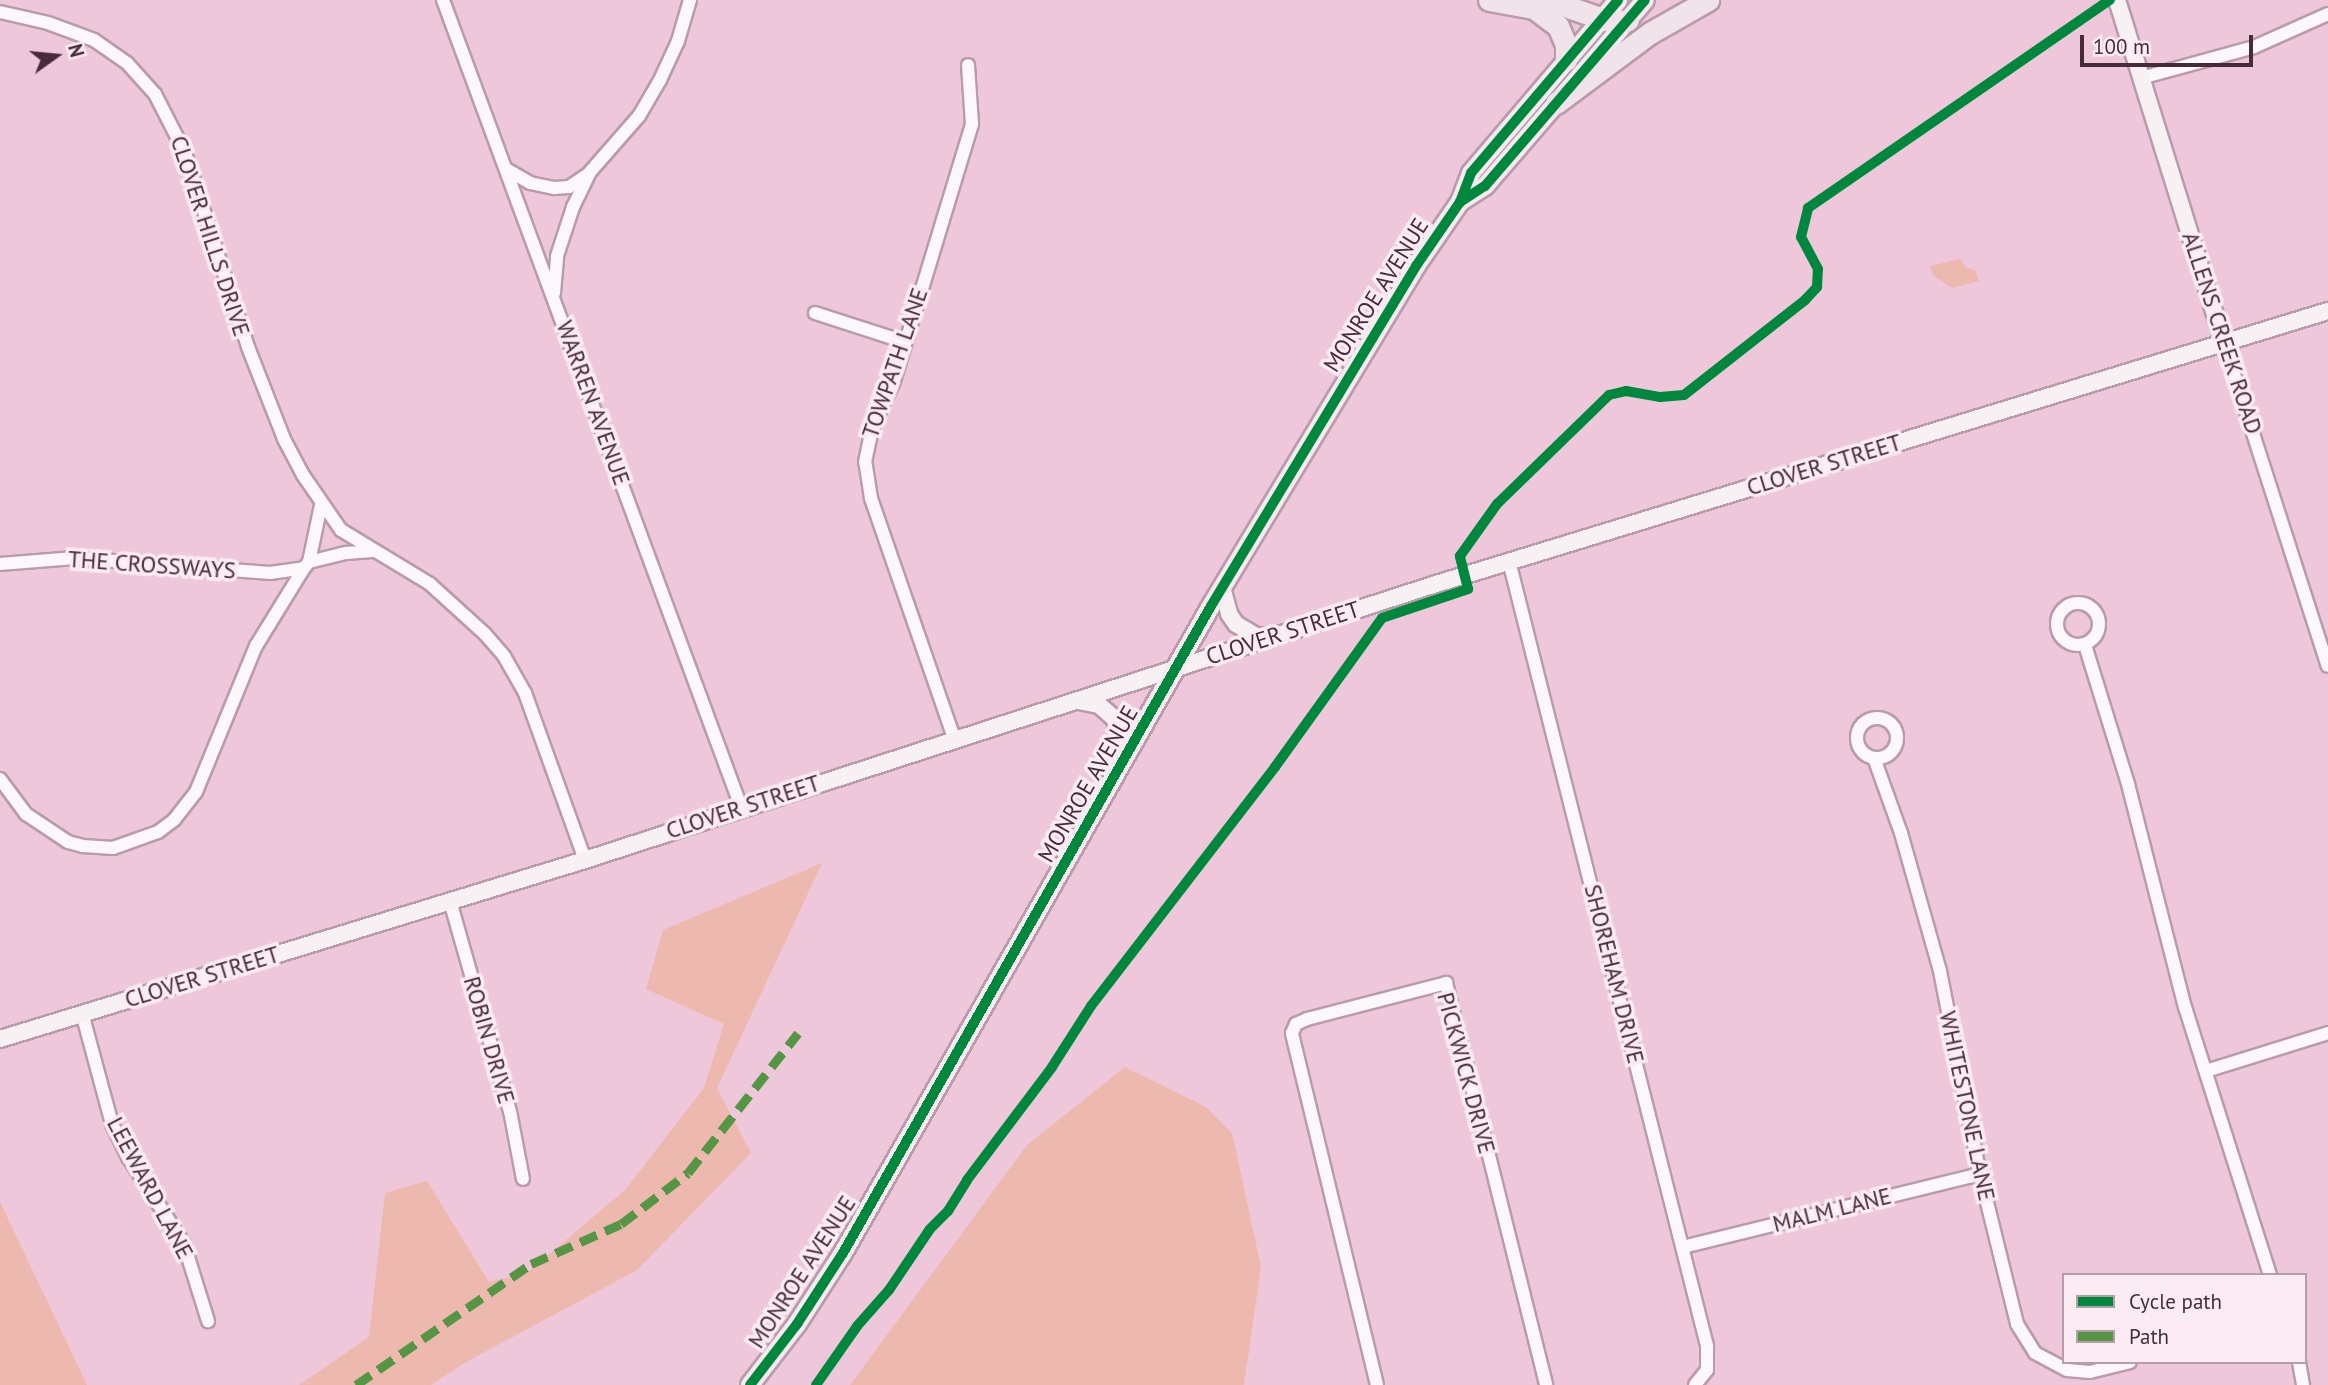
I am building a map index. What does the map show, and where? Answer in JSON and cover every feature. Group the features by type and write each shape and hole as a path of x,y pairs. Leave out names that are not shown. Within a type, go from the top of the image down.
{"highway":[{"path":"1489,0 1534,8 1558,26 1566,45 1566,60"},
{"path":"1548,0 1614,22 1628,20"},
{"path":"1556,103 1650,33 1708,0"}],"main road":[{"name":"MONROE AVENUE","path":"750,1385 797,1324 843,1253 1222,587 1416,266 1460,202 1471,173 1618,0"},
{"name":"MONROE AVENUE","path":"1460,202 1485,186 1644,0"},
{"name":"ALLENS CREEK ROAD","path":"2116,0 2224,343"},
{"name":"CLOVER STREET","path":"0,1039 585,860 954,738 1509,561 2328,311"},
{"path":"1222,587 1229,614 1236,624 1256,636 1269,637"},
{"path":"1072,701 1099,705 1114,718 1119,731 1114,780"}],"street":[{"name":"WARREN AVENUE","path":"443,0 741,807"},
{"path":"554,296 557,256 573,207 590,172 650,99 672,56 690,0"},
{"name":"CLOVER HILLS DRIVE","path":"0,12 48,23 94,40 127,63 155,94 185,152 263,390 284,439 321,505 341,530 417,575 454,603 485,634 511,667 525,693 585,860"},
{"path":"2141,78 2254,47 2328,14"},
{"name":"TOWPATH LANE","path":"954,738 867,482 865,462 869,436 894,381 972,124 968,65"},
{"path":"506,169 530,183 554,188 569,187 590,172"},
{"path":"815,313 905,342"},
{"name":"ALLENS CREEK ROAD","path":"2224,343 2328,666"},
{"path":"0,779 26,814 68,842 83,846 113,848 158,832 174,820 196,792 256,646 307,565 321,505"},
{"path":"307,565 346,553 374,551"},
{"name":"THE CROSSWAYS","path":"0,564 75,558 270,573 307,565"},
{"name":"SHOREHAM DRIVE","path":"1509,561 1709,1359 1707,1370 1696,1385"},
{"path":"2085,645 2124,772 2185,1007 2269,1273"},
{"name":"WHITESTONE LANE","path":"1874,758 1900,833 1940,971 1980,1174 2017,1324 2028,1344 2042,1359 2067,1370 2090,1372 2122,1364"},
{"name":"ROBIN DRIVE","path":"450,901 510,1111 523,1179"},
{"name":"PICKWICK DRIVE","path":"1377,1385 1292,1033 1296,1024 1307,1018 1446,983 1546,1385"},
{"name":"LEEWARD LANE","path":"82,1013 112,1124 128,1157 184,1244 208,1321"},
{"path":"2206,1071 2328,1033"},
{"name":"MALM LANE","path":"1683,1247 1980,1174"},
{"path":"2299,1364 2302,1385"}],"shaded area":[{"path":"1960,259 1966,268 1975,270 1979,281 1952,288 1934,276 1930,266"},
{"path":"822,863 717,1088 751,1153 637,1270 466,1362 431,1385 299,1385 369,1337 385,1193 427,1181 489,1282 527,1273 625,1190 704,1088 724,1024 646,989 663,930"},
{"path":"1125,1067 1206,1107 1232,1133 1261,1267 1244,1385 850,1385 1027,1145"},
{"path":"0,1202 87,1385 0,1385"}],"marked path":[{"path":"356,1385 531,1264 621,1224 688,1173 798,1033"}],"cycle path":[{"path":"750,1385 797,1324 843,1253 1211,606 1416,266 1460,202 1471,173 1618,0"},
{"path":"1460,202 1485,186 1645,0"},
{"path":"816,1385 858,1325 889,1290 930,1229 948,1211 967,1180 1052,1067 1091,1006 1275,767 1382,618 1468,589 1460,556 1497,504 1609,395 1626,391 1660,397 1684,395 1805,300 1817,287 1818,269 1801,237 1808,208 2110,0"}]}
